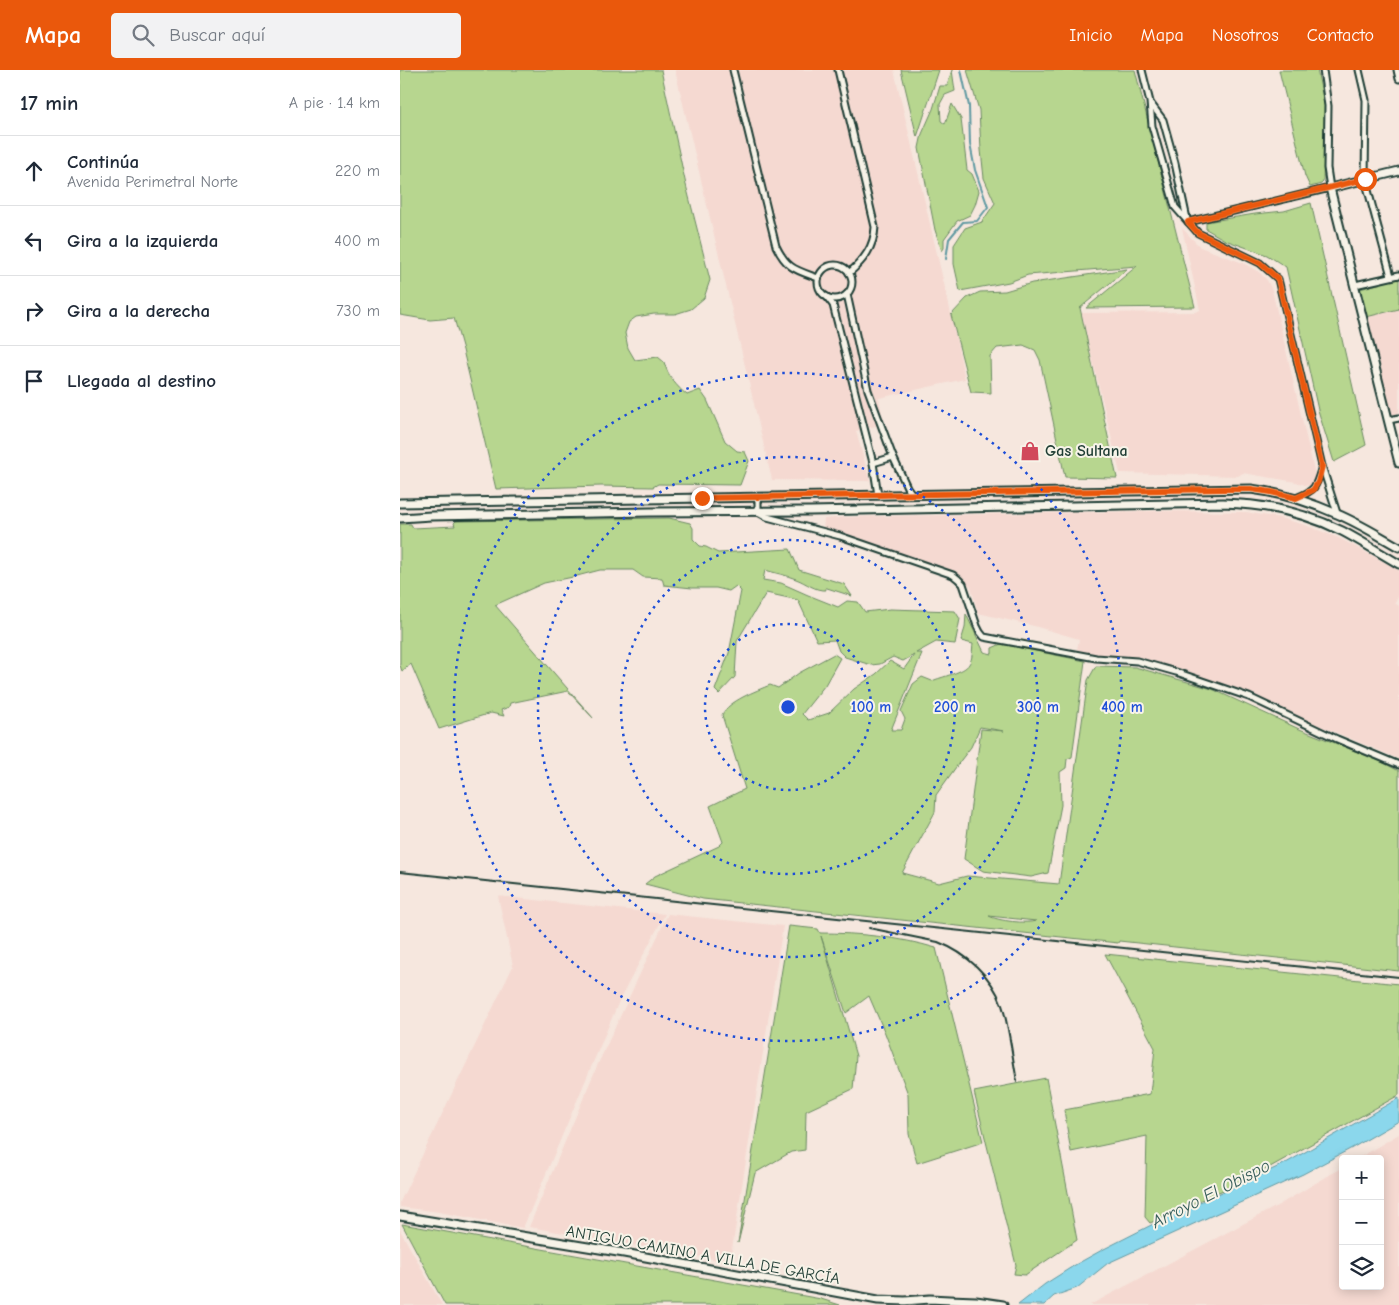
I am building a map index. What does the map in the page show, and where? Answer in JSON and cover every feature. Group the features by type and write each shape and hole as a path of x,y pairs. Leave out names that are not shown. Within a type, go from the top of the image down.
{"main road":[{"path":"1399,171 1330,188 1399,463"},
{"path":"400,504 1251,489 1296,498 1337,514 1399,547"},
{"path":"1186,490 1186,503"},
{"path":"400,518 650,512 758,512 1249,503 1302,514 1341,531 1398,560"},
{"name":"ANTIGUO CAMINO A VILLA DE GARCÍA","path":"400,1216 633,1255 859,1298 902,1303 930,1299 976,1301 1002,1305"}],"street":[{"path":"733,70 776,246 780,255 792,269 818,278"},
{"path":"838,70 875,227 871,248 859,264 849,273"},
{"path":"1142,70 1150,102 1152,126 1175,207 1198,233 1260,263 1278,279 1322,466 1337,514"},
{"path":"1188,222 1330,188 1327,168 1328,106 1322,70"},
{"path":"1359,70 1366,100 1365,179 1391,276"},
{"path":"1397,70 1399,79"},
{"path":"1150,102 1163,120 1188,222"},
{"path":"827,297 837,299 847,294 852,284 849,273 840,266 829,266 820,273 818,284 819,289 833,306 873,463 878,495"},
{"path":"1355,285 1399,275"},
{"path":"847,294 868,390 892,457 912,494"},
{"path":"1389,420 1399,418"},
{"path":"873,463 892,457"},
{"path":"1296,498 1313,490 1318,482 1322,466"},
{"path":"758,498 758,512 767,517 840,536 958,579 963,584 977,626 984,637 1096,658 1137,661 1168,669 1249,696 1337,739 1399,765"}],"shaded area":[{"path":"675,70 894,70 965,379 879,398 884,424 856,431 870,481 772,480"},
{"path":"1182,228 1200,247 1243,263 1259,272 1267,280 1272,290 1315,475 1316,481 1311,485 1308,486 1296,482 1243,473 1238,476 1120,473 1081,313 1196,312 1200,310"},
{"path":"1399,309 1399,413 1391,415 1366,317"},
{"path":"1158,511 1246,512 1280,518 1339,538 1399,570 1399,595 1395,603 1399,606 1399,759 1214,681 1139,657 1117,658 1077,650 1079,639 978,613 971,587 956,573 823,529 824,519 846,517"},
{"path":"498,896 665,914 620,999 523,1228 439,1212 400,1207 400,1202 513,966"},
{"path":"668,914 783,926 730,1262 529,1227 597,1066"},
{"path":"1399,1134 1399,1305 1090,1305 1277,1206 1339,1169 1339,1290 1384,1290 1384,1155 1364,1155"},
{"path":"400,1230 442,1305 400,1305"}],"green space":[{"path":"400,70 661,70 686,185 710,280 704,298 691,309 675,314 654,314 636,317 629,322 625,333 628,348 635,360 658,357 664,362 668,372 679,388 687,395 700,390 707,400 725,441 737,451 745,452 749,461 740,485 658,484 653,487 601,486 496,489 454,318 430,320 400,315"},
{"path":"901,70 939,70 917,137"},
{"path":"952,70 955,91 945,95 940,104 941,121 945,124 952,104 961,119 967,170 972,174 979,191 970,215 957,221 944,239 942,251 935,230 919,148 922,134 933,109 940,86 947,86"},
{"path":"967,70 1135,70 1195,307 1086,308 1137,266 1028,275 1009,282 960,291 954,264 954,245 965,228 982,222 995,203 984,178 979,110"},
{"path":"1279,70 1317,70 1325,108 1323,182 1321,184 1310,187 1305,176"},
{"path":"1311,203 1366,445 1334,462 1318,410 1286,267 1267,255 1225,240 1206,229 1206,222 1284,211"},
{"path":"1127,269 1080,308 1117,478 1065,477 1040,360 1035,350 1023,345 997,348 990,356 991,393 971,392 951,315 967,298 980,292 1005,291 1032,283"},
{"path":"1399,278 1399,309 1366,317 1360,289"},
{"path":"669,518 690,523 693,528 693,539 700,546 718,553 790,549 799,570 844,584 852,596 827,588 825,588 826,590 818,589 792,578 765,570 763,580 781,583 838,607 847,601 858,602 865,612 890,609 955,611 960,619 955,644 936,642 916,653 922,653 891,730 901,730 905,719 901,711 913,684 922,677 932,681 952,674 967,667 969,664 972,657 973,644 961,641 965,628 966,614 984,652 992,654 992,648 1001,644 1085,661 1072,757 1067,759 1066,768 1060,772 1061,805 1048,873 1031,877 983,871 964,859 981,729 1004,731 980,727 971,747 936,795 935,812 902,873 939,883 967,876 1059,884 1088,680 1096,666 1135,667 1212,689 1297,728 1378,760 1399,771 1399,971 703,899 645,884 655,876 719,846 723,842 710,806 745,789 722,715 730,705 770,685 778,688 799,673 834,654 840,658 825,685 802,714 808,720 829,713 854,689 876,674 890,661 904,669 914,655 903,661 893,657 880,664 871,665 845,657 839,651 835,640 817,641 798,600 766,593 737,641 735,677 719,694 715,690 729,653 741,591 736,586 729,591 716,588 664,585 662,578 643,577 633,570 600,570 544,583 495,605 593,718 568,691 510,703 509,707 501,710 504,716 491,713 439,729 411,664 402,671 400,665 400,524 411,524 413,528 455,526 454,523 456,521","holes":["989,916 1036,921 1012,922"]},
{"path":"789,926 818,929 820,933 893,938 936,948 983,1142 917,1163 909,1134 908,1094 885,1033 869,996 846,1013 821,936 856,1056 853,1089 806,1111 805,1150 791,1152 755,1173 738,1243"},
{"path":"1105,954 1399,984 1399,1095 1254,1176 1150,1223 1145,1217 1147,1136 1071,1152 1064,1110 1150,1094 1155,1048"},
{"path":"1046,1078 1077,1240 1025,1275 1014,1274 1016,1265 974,1092"},
{"path":"402,1224 821,1299 840,1305 445,1305"}],"water":[{"path":"1399,1098 1399,1121 1352,1148 1303,1174 1108,1263 1077,1288 1054,1296 1044,1305 1018,1305 1045,1284 1102,1250 1175,1213 1286,1163"}],"waterway":[{"path":"946,259 949,239 963,222 977,221 988,207 975,170 970,144 969,106 961,70"}],"railway":[{"path":"400,872 1399,977"},
{"path":"869,928 938,942 968,959 985,975 998,994 1005,1014 1017,1081"}],"place":[{"name":"Gas Sultana","path":"1030,451"}],"route":[{"path":"702,498 1251,489 1296,498 1307,493 1313,490 1318,482 1322,466 1278,279 1260,263 1198,233 1188,222 1365,179"}],"water label":[{"name":"Arroyo El Obispo","path":"1211,1194"}]}
